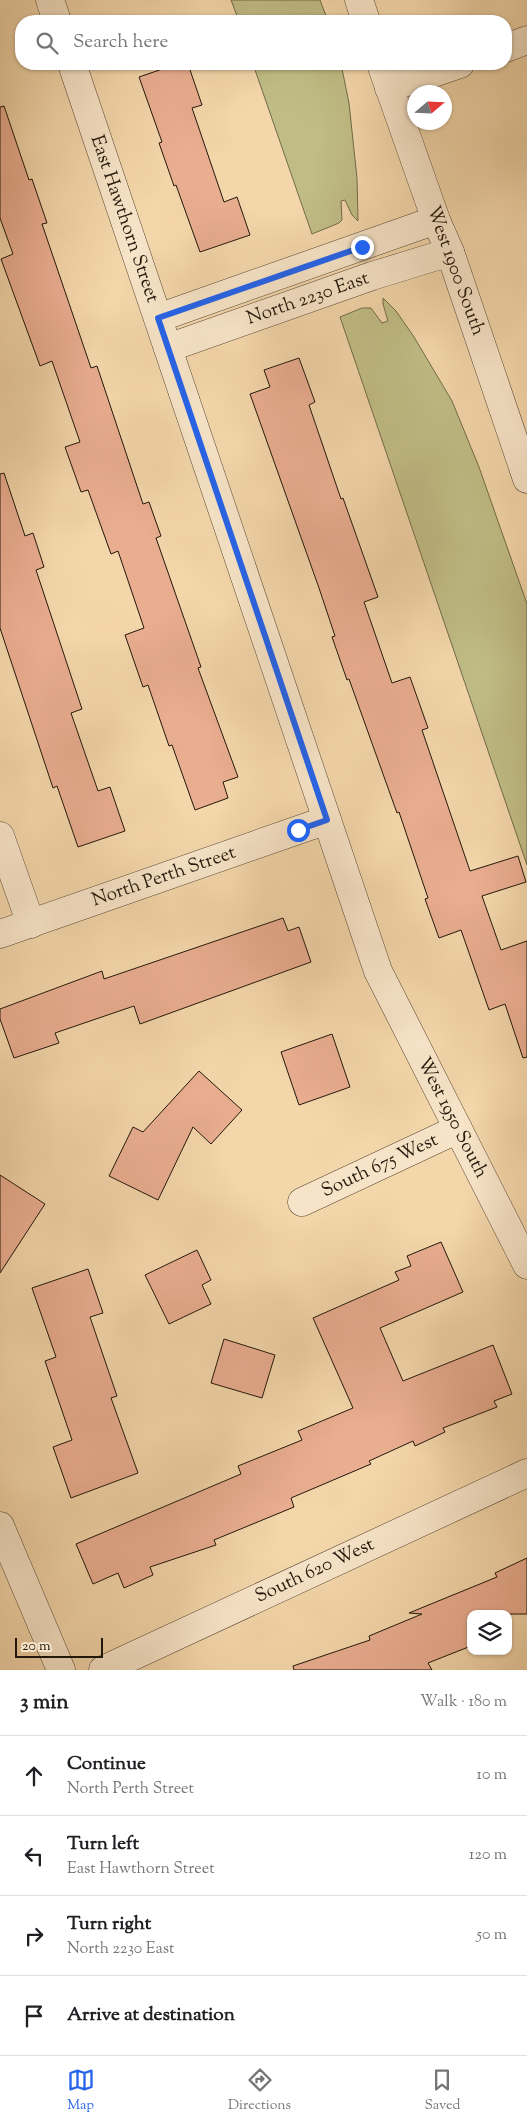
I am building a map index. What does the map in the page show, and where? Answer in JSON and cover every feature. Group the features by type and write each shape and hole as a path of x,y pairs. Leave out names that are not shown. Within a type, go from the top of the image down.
{"street":[{"path":"50,0 55,15"},
{"path":"359,0 364,15"},
{"path":"512,46 527,40"},
{"name":"East Hawthorn Street","path":"74,70 378,971"},
{"path":"385,76 422,70"},
{"name":"West 1900 South","path":"385,76 436,220 450,252 527,480"},
{"name":"North 2230 East","path":"158,318 436,220"},
{"name":"North 2230 East","path":"168,348 372,276 450,252"},
{"name":"North Perth Street","path":"0,934 327,820"},
{"path":"0,836 31,924"},
{"name":"West 1950 South","path":"378,971 527,1265"},
{"name":"South 675 West","path":"302,1202 458,1129"},
{"name":"South 620 West","path":"103,1670 527,1473"},
{"path":"0,1526 61,1670"}],"shaded area":[{"path":"231,0 320,0 326,15 237,15"},
{"path":"255,70 342,70 349,103 357,178 358,221 352,215 345,200 341,201 342,220 312,234"},
{"path":"383,298 396,311 414,337 452,401 479,467 527,604 527,865 340,317 362,308 371,308 382,323 388,321"}],"building":[{"path":"159,70 190,70 202,105 192,108 224,202 237,197 250,235 200,252 159,143 162,142 139,77"},
{"path":"4,106 29,180 32,179 47,223 42,224 91,368 97,366 143,504 149,502 161,536 156,538 201,667 198,668 238,777 223,782 228,798 195,810 172,745 169,746 148,685 143,687 125,635 144,628 118,551 111,554 88,490 81,492 65,447 80,442 52,361 40,366 1,259 13,254 0,218 0,107"},
{"path":"299,358 315,402 309,405 341,499 343,498 378,597 364,602 392,683 410,677 428,728 422,730 470,871 518,856 526,882 482,896 501,950 527,941 527,1057 523,1058 505,1004 489,1010 461,930 439,938 425,899 428,898 399,812 397,813 349,679 347,680 332,637 335,636 319,588 250,394 270,387 264,370"},
{"path":"4,473 25,536 33,533 44,567 36,570 82,709 71,713 98,791 110,787 125,831 78,847 57,786 53,788 0,628 0,474"},
{"path":"283,918 288,931 299,927 311,962 140,1024 134,1006 55,1033 59,1043 14,1058 0,1019 0,1009 102,971 104,979"},
{"path":"332,1034 350,1087 299,1105 281,1052"},
{"path":"199,1071 242,1110 211,1144 193,1127 158,1200 109,1176 133,1127 143,1132"},
{"path":"0,1175 45,1204 0,1273"},
{"path":"441,1242 463,1292 380,1328 403,1381 493,1345 512,1394 494,1401 497,1407 443,1428 445,1432 415,1446 413,1441 369,1461 371,1464 291,1498 294,1507 214,1540 216,1545 150,1567 153,1575 124,1588 118,1573 93,1584 76,1544 241,1474 238,1466 302,1440 298,1431 353,1408 313,1318 399,1280 395,1272 411,1266 407,1256"},
{"path":"197,1250 211,1280 202,1285 211,1304 169,1324 145,1275"},
{"path":"88,1269 103,1313 90,1317 117,1396 111,1398 138,1473 71,1498 53,1447 72,1440 45,1361 56,1357 32,1288"},
{"path":"224,1339 275,1355 262,1398 211,1383"},
{"path":"527,1558 527,1614 512,1614 512,1610 467,1610 467,1648 428,1663 432,1670 294,1670 293,1666 370,1640 369,1636 422,1614 409,1613 497,1577 495,1573"}],"route":[{"path":"298,830 327,820 158,318 362,247"}]}
